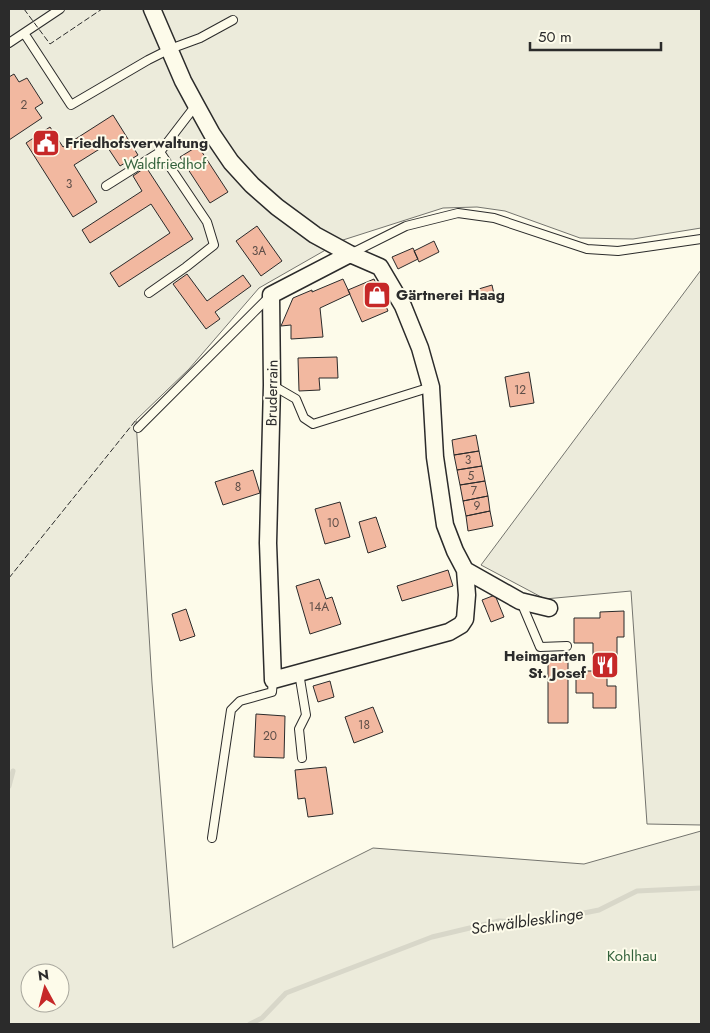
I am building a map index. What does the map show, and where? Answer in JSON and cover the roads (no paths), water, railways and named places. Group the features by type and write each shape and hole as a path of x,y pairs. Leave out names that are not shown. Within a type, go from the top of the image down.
{"street":[{"path":"152,9 183,80 212,134 231,162 252,185 277,207 315,235 350,254 380,267 403,306 420,348 430,387 436,457 446,524 455,551 465,570 467,595 465,619 461,625 449,632 273,680"},
{"path":"271,295 350,254"},
{"name":"Bruderrain","path":"271,295 272,384 268,543 273,680"},
{"path":"465,570 520,601 550,608"}],"lane":[{"path":"9,43 60,9"},
{"path":"24,33 71,105 148,60 170,49 200,38 233,20"},
{"path":"106,186 160,152 196,105"},
{"path":"149,293 186,268 214,245 207,222 160,152"},
{"path":"350,254 406,226 458,213 494,218 587,249 618,251 701,239"},
{"path":"138,428 271,295"},
{"path":"272,384 296,399 304,418 314,424 430,387"},
{"path":"520,601 540,647 567,646"},
{"path":"300,672 306,715 299,729 302,758"},
{"path":"212,838 231,710 240,701 272,692 273,680"}],"waterway":[{"path":"9,786 13,771"},
{"name":"Schwälblesklinge","path":"250,1024 262,1018 286,993 432,937 499,921 534,923 599,910 637,891 701,888"}],"place":[{"name":"Friedhofsverwaltung","path":"46,143"},
{"name":"Gärtnerei Haag","path":"377,295"},
{"name":"Heimgarten St. Josef","path":"605,665"}],"park label":[{"name":"Waldfriedhof","path":"165,164"},
{"name":"Kohlhau","path":"632,956"}]}
